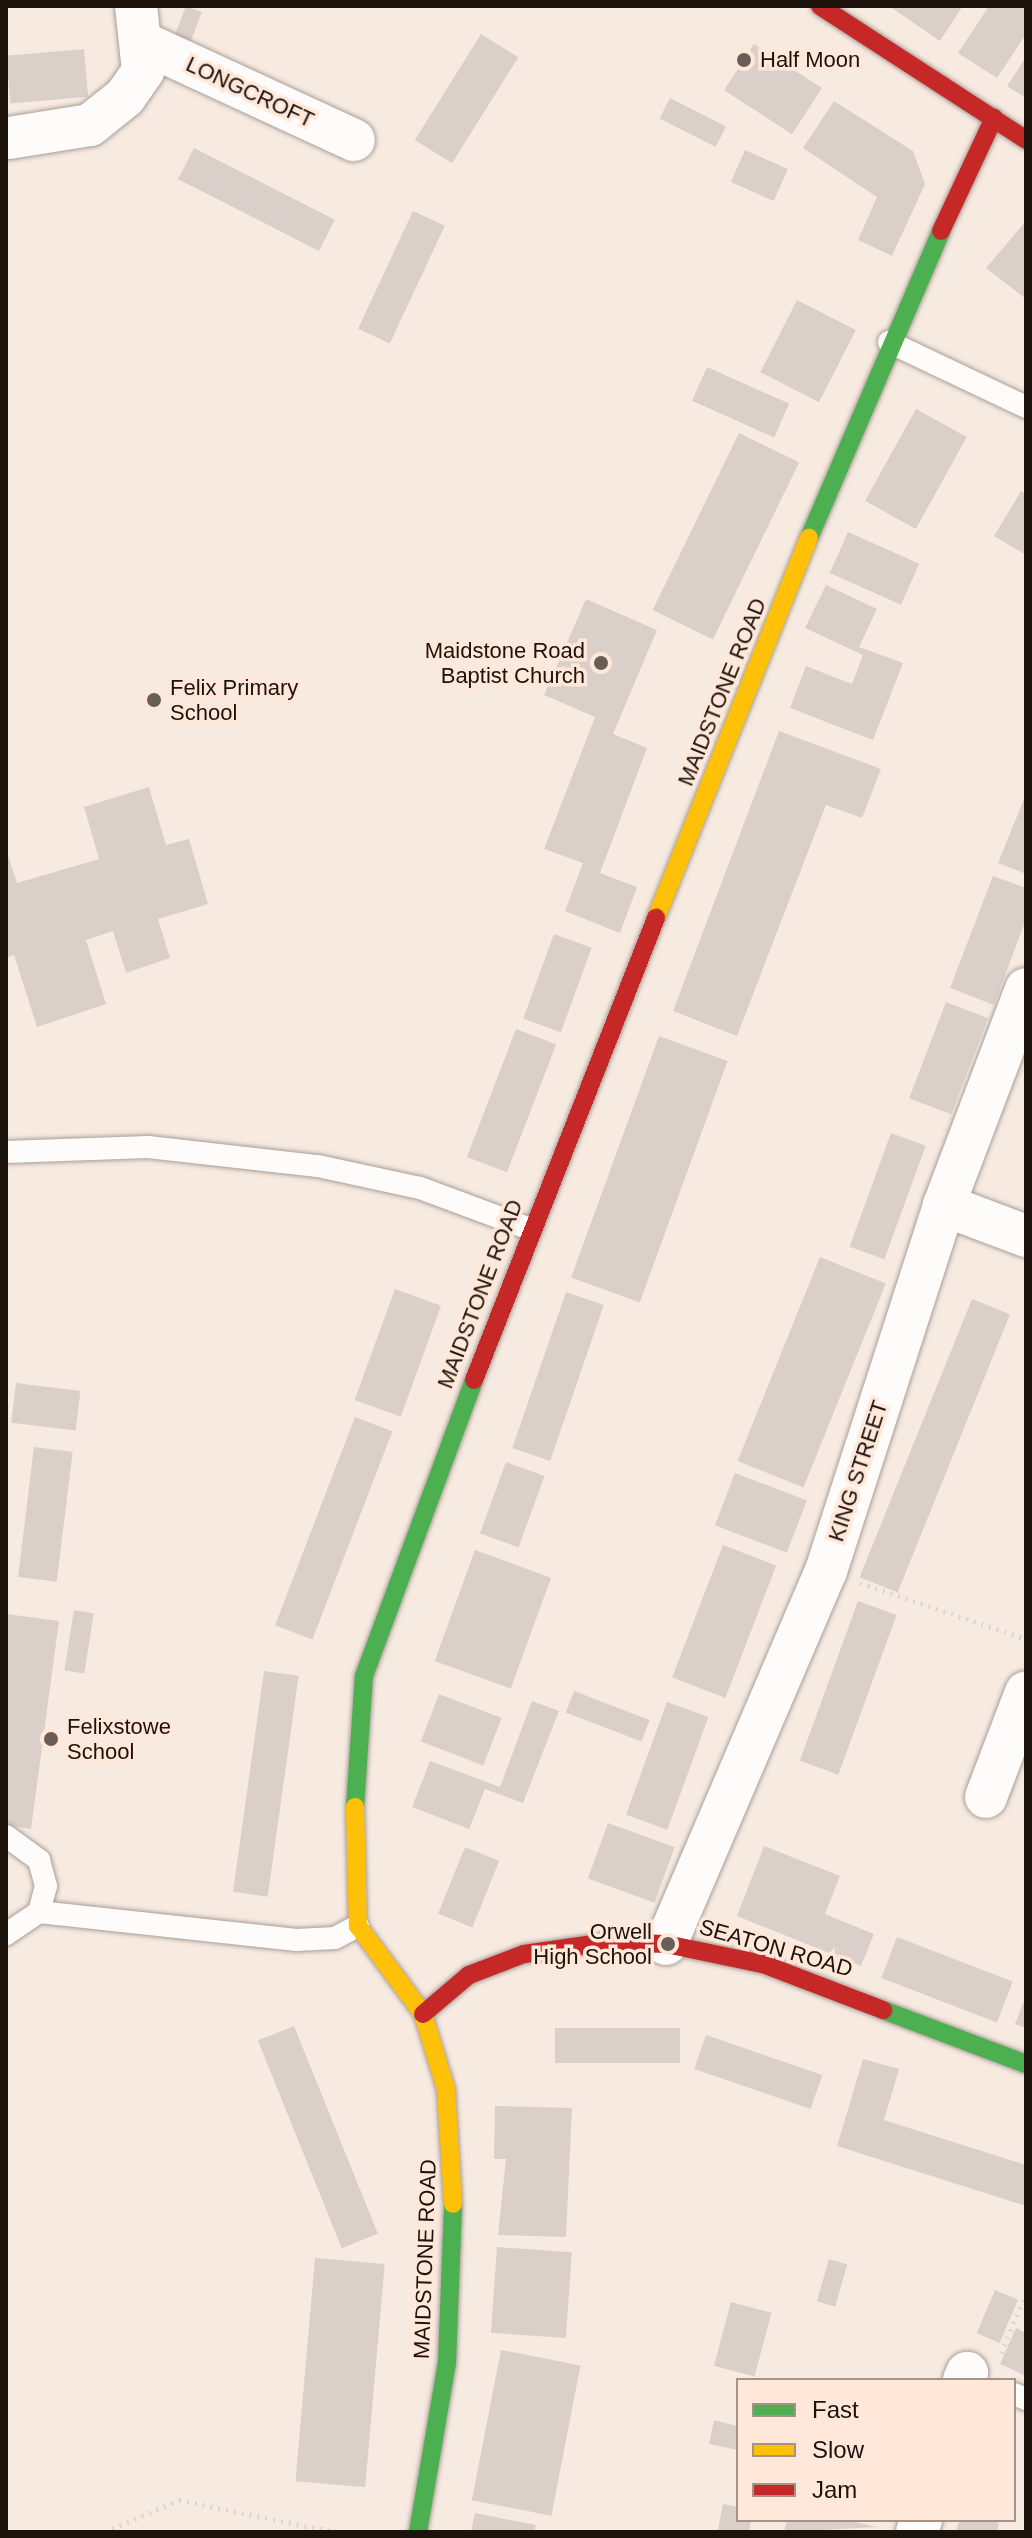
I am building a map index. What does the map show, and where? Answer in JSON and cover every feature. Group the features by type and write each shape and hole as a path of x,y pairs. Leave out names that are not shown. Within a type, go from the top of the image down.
{"street":[{"path":"820,6 1026,140"},
{"name":"LONGCROFT","path":"9,138 90,125 125,97 143,71 141,25"},
{"name":"LONGCROFT","path":"141,25 354,140"},
{"name":"MAIDSTONE ROAD","path":"418,2532 442,2405 454,2250 446,2089 423,2014 358,1926 355,1810 364,1676 530,1229 889,342 994,118"},
{"name":"KING STREET","path":"666,1944 826,1571 944,1205 1026,989"},
{"path":"944,1205 1026,1236"},
{"path":"986,1797 1026,1692"},
{"name":"SEATON ROAD","path":"423,2014 469,1975 524,1954 607,1942 666,1944 763,1964 1026,2064"}],"lane":[{"path":"889,342 1026,407"},
{"path":"6,1152 148,1147 318,1166 420,1188 530,1229"},
{"path":"6,1836 39,1860 46,1886 39,1912"},
{"path":"6,1934 39,1912 296,1940 335,1938 358,1926"}],"path":[{"path":"826,1571 1026,1639"},
{"path":"978,2375 1026,2294"},
{"path":"105,2532 179,2500 335,2532"}],"building":[{"path":"186,6 202,12 189,46 173,40"},
{"path":"889,6 960,6 962,7 940,41"},
{"path":"989,6 1026,6 1026,34 997,78 958,53"},
{"path":"481,34 518,57 452,163 415,140"},
{"path":"754,44 822,88 792,134 724,90"},
{"path":"84,49 88,97 10,104 6,56"},
{"path":"1026,57 1026,98 1007,86"},
{"path":"670,98 726,127 716,147 660,118"},
{"path":"834,101 913,151 925,184 892,256 858,240 877,197 803,148"},
{"path":"194,148 335,220 319,251 178,179"},
{"path":"745,150 788,169 774,201 731,182"},
{"path":"413,211 445,226 390,344 358,329"},
{"path":"1026,221 1026,299 986,268"},
{"path":"797,300 856,330 819,402 760,372"},
{"path":"707,367 789,404 774,437 692,401"},
{"path":"916,409 967,437 916,529 865,501"},
{"path":"739,433 799,462 713,639 653,610"},
{"path":"1021,491 1026,494 1026,555 994,536"},
{"path":"848,532 919,564 901,605 830,573"},
{"path":"826,585 877,609 859,647 903,663 873,740 790,708 806,666 852,684 863,655 805,628"},
{"path":"586,599 657,630 613,734 647,748 600,873 637,887 620,933 565,911 583,863 544,849 595,717 544,695"},
{"path":"779,731 881,769 862,818 826,805 737,1036 673,1011"},
{"path":"149,787 166,845 189,839 208,904 158,919 170,958 126,973 113,931 86,940 106,1004 37,1027 14,955 6,958 6,849 17,883 99,859 84,807"},
{"path":"1026,794 1026,874 998,863"},
{"path":"993,876 1026,888 1026,919 994,1005 950,988"},
{"path":"554,934 592,948 561,1032 523,1019"},
{"path":"946,1002 988,1018 951,1114 909,1098"},
{"path":"516,1029 556,1044 507,1172 467,1157"},
{"path":"659,1036 728,1061 640,1302 571,1278"},
{"path":"891,1133 926,1146 884,1259 850,1247"},
{"path":"820,1257 886,1284 803,1488 738,1461"},
{"path":"395,1289 441,1306 401,1417 355,1400"},
{"path":"566,1292 604,1305 550,1461 512,1448"},
{"path":"972,1299 1010,1314 898,1593 860,1577"},
{"path":"16,1383 81,1391 76,1431 11,1423"},
{"path":"355,1417 392,1431 312,1640 275,1625"},
{"path":"34,1447 73,1452 57,1582 18,1577"},
{"path":"506,1462 545,1476 519,1547 480,1533"},
{"path":"735,1473 807,1501 787,1553 715,1525"},
{"path":"723,1545 776,1565 725,1698 672,1678"},
{"path":"475,1550 551,1578 511,1689 435,1661"},
{"path":"858,1601 897,1615 838,1775 800,1761"},
{"path":"74,1610 94,1613 84,1673 64,1670"},
{"path":"6,1614 59,1621 31,1829 6,1825"},
{"path":"264,1671 299,1676 268,1897 233,1892"},
{"path":"574,1691 650,1720 641,1742 566,1712"},
{"path":"439,1694 502,1718 483,1766 421,1742"},
{"path":"532,1701 559,1711 523,1803 485,1789 469,1829 412,1807 430,1761 500,1787"},
{"path":"667,1702 708,1717 667,1830 626,1815"},
{"path":"608,1823 675,1847 655,1903 588,1878"},
{"path":"764,1846 840,1876 825,1914 874,1934 861,1966 737,1916"},
{"path":"465,1847 499,1861 472,1928 438,1914"},
{"path":"897,1937 1013,1981 997,2023 881,1978"},
{"path":"1026,1996 1026,2028 1015,2024"},
{"path":"294,2026 378,2234 342,2248 258,2041"},
{"path":"555,2028 680,2028 680,2063 555,2063"},
{"path":"706,2035 822,2075 811,2109 694,2069"},
{"path":"863,2059 899,2069 884,2120 1026,2165 1026,2206 837,2146"},
{"path":"495,2106 572,2108 566,2237 498,2235 506,2159 494,2159"},
{"path":"497,2247 572,2252 566,2338 491,2333"},
{"path":"315,2258 385,2264 365,2487 295,2481"},
{"path":"829,2259 847,2264 835,2307 817,2301"},
{"path":"995,2290 1018,2300 1000,2343 977,2333"},
{"path":"731,2302 772,2313 754,2377 714,2366"},
{"path":"1016,2328 1026,2333 1026,2376 1000,2364"},
{"path":"501,2350 581,2365 551,2516 472,2500"},
{"path":"714,2420 736,2426 736,2450 709,2444"},
{"path":"723,2504 736,2507 736,2522 751,2522 749,2532 718,2530"},
{"path":"475,2513 536,2525 534,2532 471,2532"},
{"path":"786,2522 855,2522 876,2527 784,2532"},
{"path":"958,2522 999,2523 997,2532 956,2532"}],"traffic: fast":[{"path":"809,538 941,231"},
{"path":"355,1807 364,1676 474,1380"},
{"path":"883,2010 1026,2064"},
{"path":"418,2532 447,2363 453,2204"}],"traffic: slow":[{"path":"656,918 809,538"},
{"path":"355,1807 358,1926 423,2014 446,2089 453,2204"}],"traffic: jam":[{"path":"820,6 1026,140"},
{"path":"941,231 994,118"},
{"path":"474,1380 656,918"},
{"path":"423,2014 469,1975 524,1954 607,1942 666,1944 763,1964 883,2010"}],"place":[{"name":"Half Moon","path":"744,60"},
{"name":"Maidstone Road Baptist Church","path":"601,663"},
{"name":"Felix Primary School","path":"154,700"},
{"name":"Felixstowe School","path":"51,1739"},
{"name":"Orwell High School","path":"668,1944"}]}
